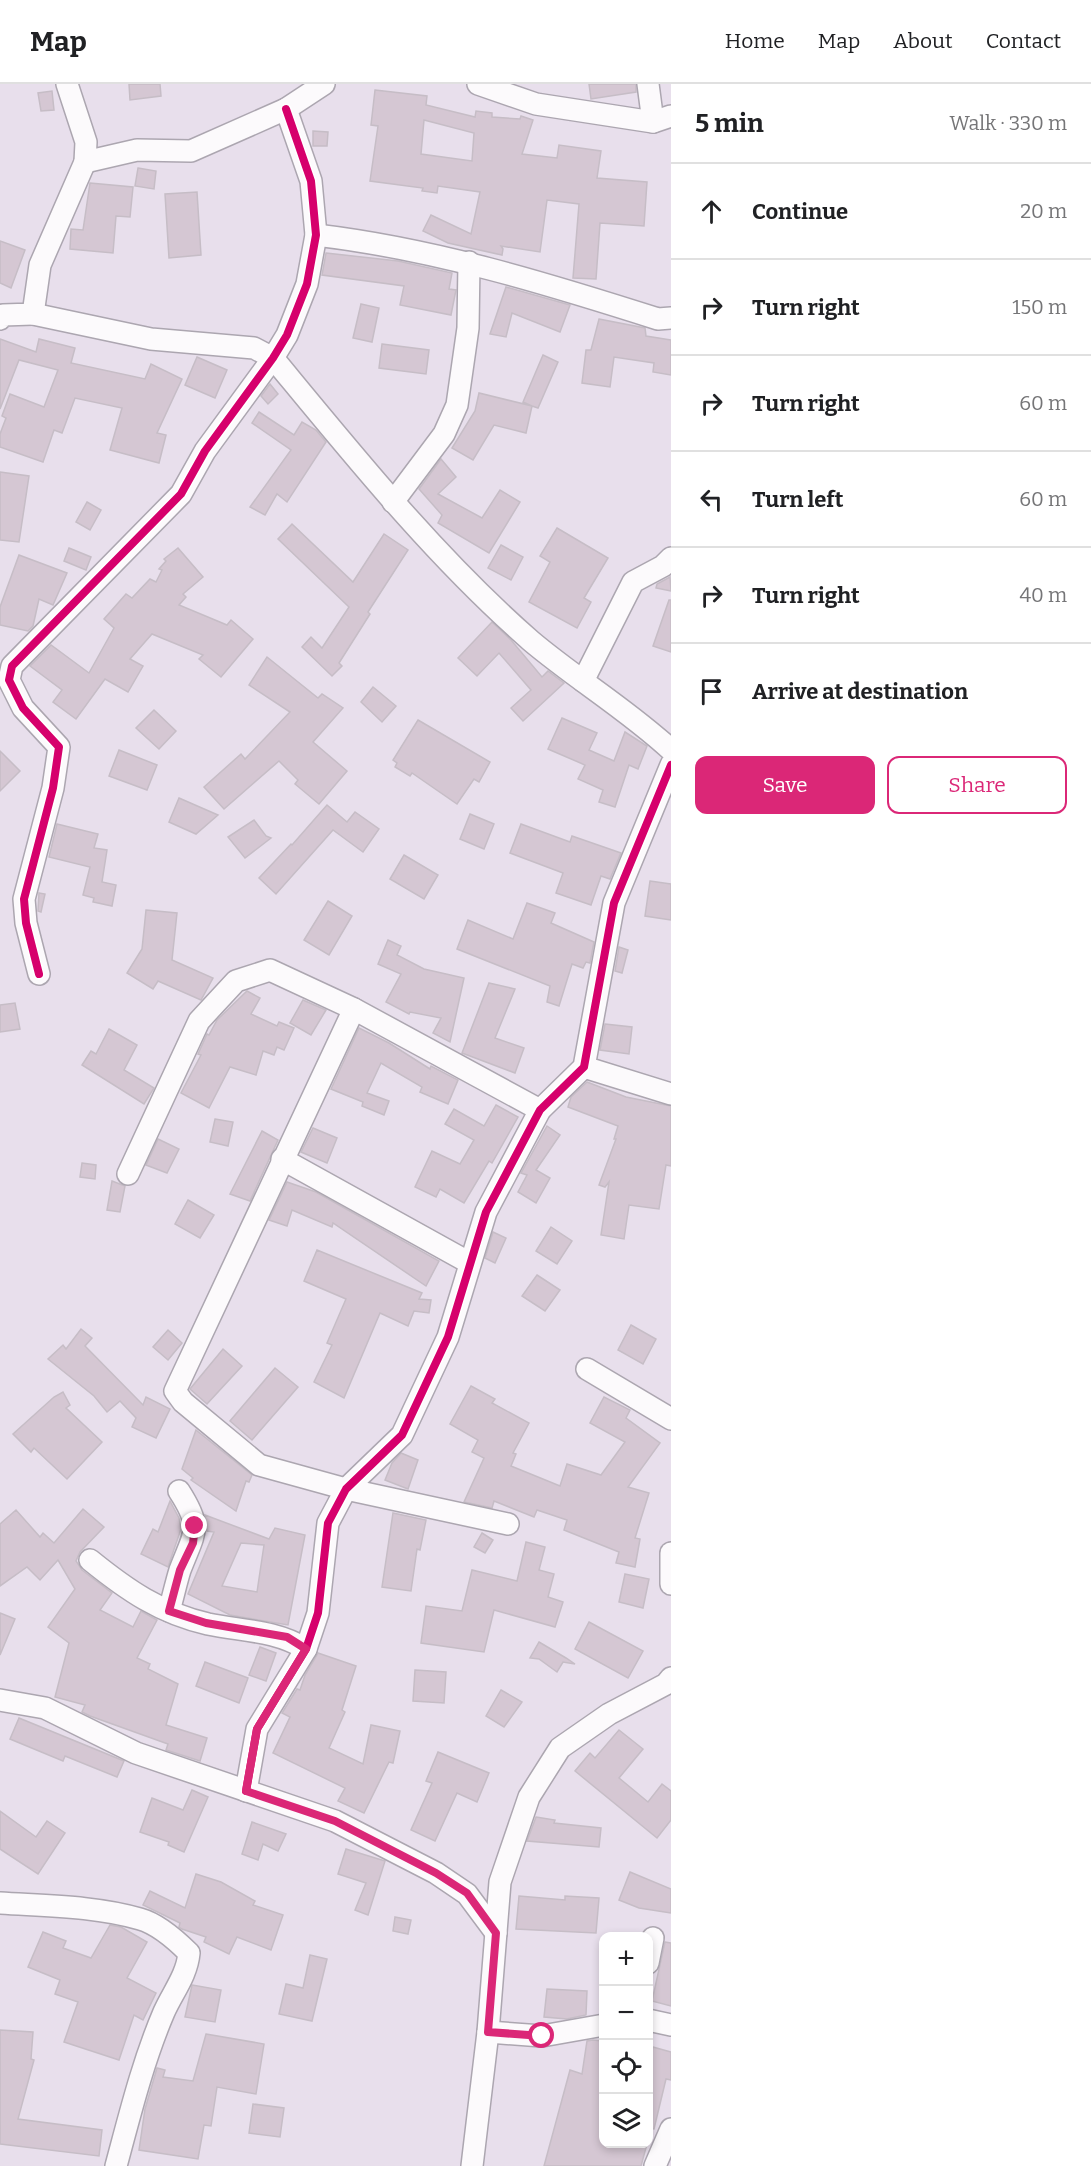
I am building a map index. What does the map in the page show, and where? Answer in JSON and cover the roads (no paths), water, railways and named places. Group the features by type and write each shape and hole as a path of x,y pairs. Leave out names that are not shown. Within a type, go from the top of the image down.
{"street":[{"path":"33,314 40,265 85,162 86,142 67,84"},
{"path":"85,162 137,150 191,151 286,109 324,84"},
{"path":"478,84 536,104 662,119 648,84"},
{"path":"39,974 26,923 24,899 53,788 59,747 23,708 9,680 12,666 182,494 206,451 287,335 307,284 316,235 311,181 286,109"},
{"path":"316,235 416,250 469,262 658,319 671,318"},
{"path":"393,502 444,434 457,405 468,328 469,262"},
{"path":"1,316 33,314 151,339 254,348 273,358 393,502 531,640 671,750"},
{"path":"583,681 633,582 663,566 671,558"},
{"path":"246,1791 257,1729 306,1649 318,1613 328,1523 346,1489 402,1435 447,1337 468,1262 486,1212 540,1110 584,1067 614,903 671,765"},
{"path":"128,1174 199,1022 236,981 270,970 354,1009 540,1110"},
{"path":"354,1009 175,1391 183,1402 259,1465 346,1489 508,1524"},
{"path":"584,1067 671,1094"},
{"path":"282,1159 468,1262"},
{"path":"587,1369 671,1419"},
{"path":"169,1611 180,1570 193,1543 195,1526 193,1513 179,1491"},
{"path":"671,1553 671,1584"},
{"path":"90,1560 133,1594 169,1611 206,1623 287,1637 306,1649"},
{"path":"472,2166 488,2032 500,1882 528,1797 560,1748 609,1714 666,1683 671,1678"},
{"path":"0,1700 45,1708 136,1753 335,1821 436,1873 467,1893 496,1933"},
{"path":"0,1903 83,1909 141,1919 176,1940 189,1953 188,1965 164,2012 135,2097 117,2166"},
{"path":"653,2021 671,2025"},
{"path":"488,2032 542,2036 599,2026"},
{"path":"655,2166 671,2129"}]}
